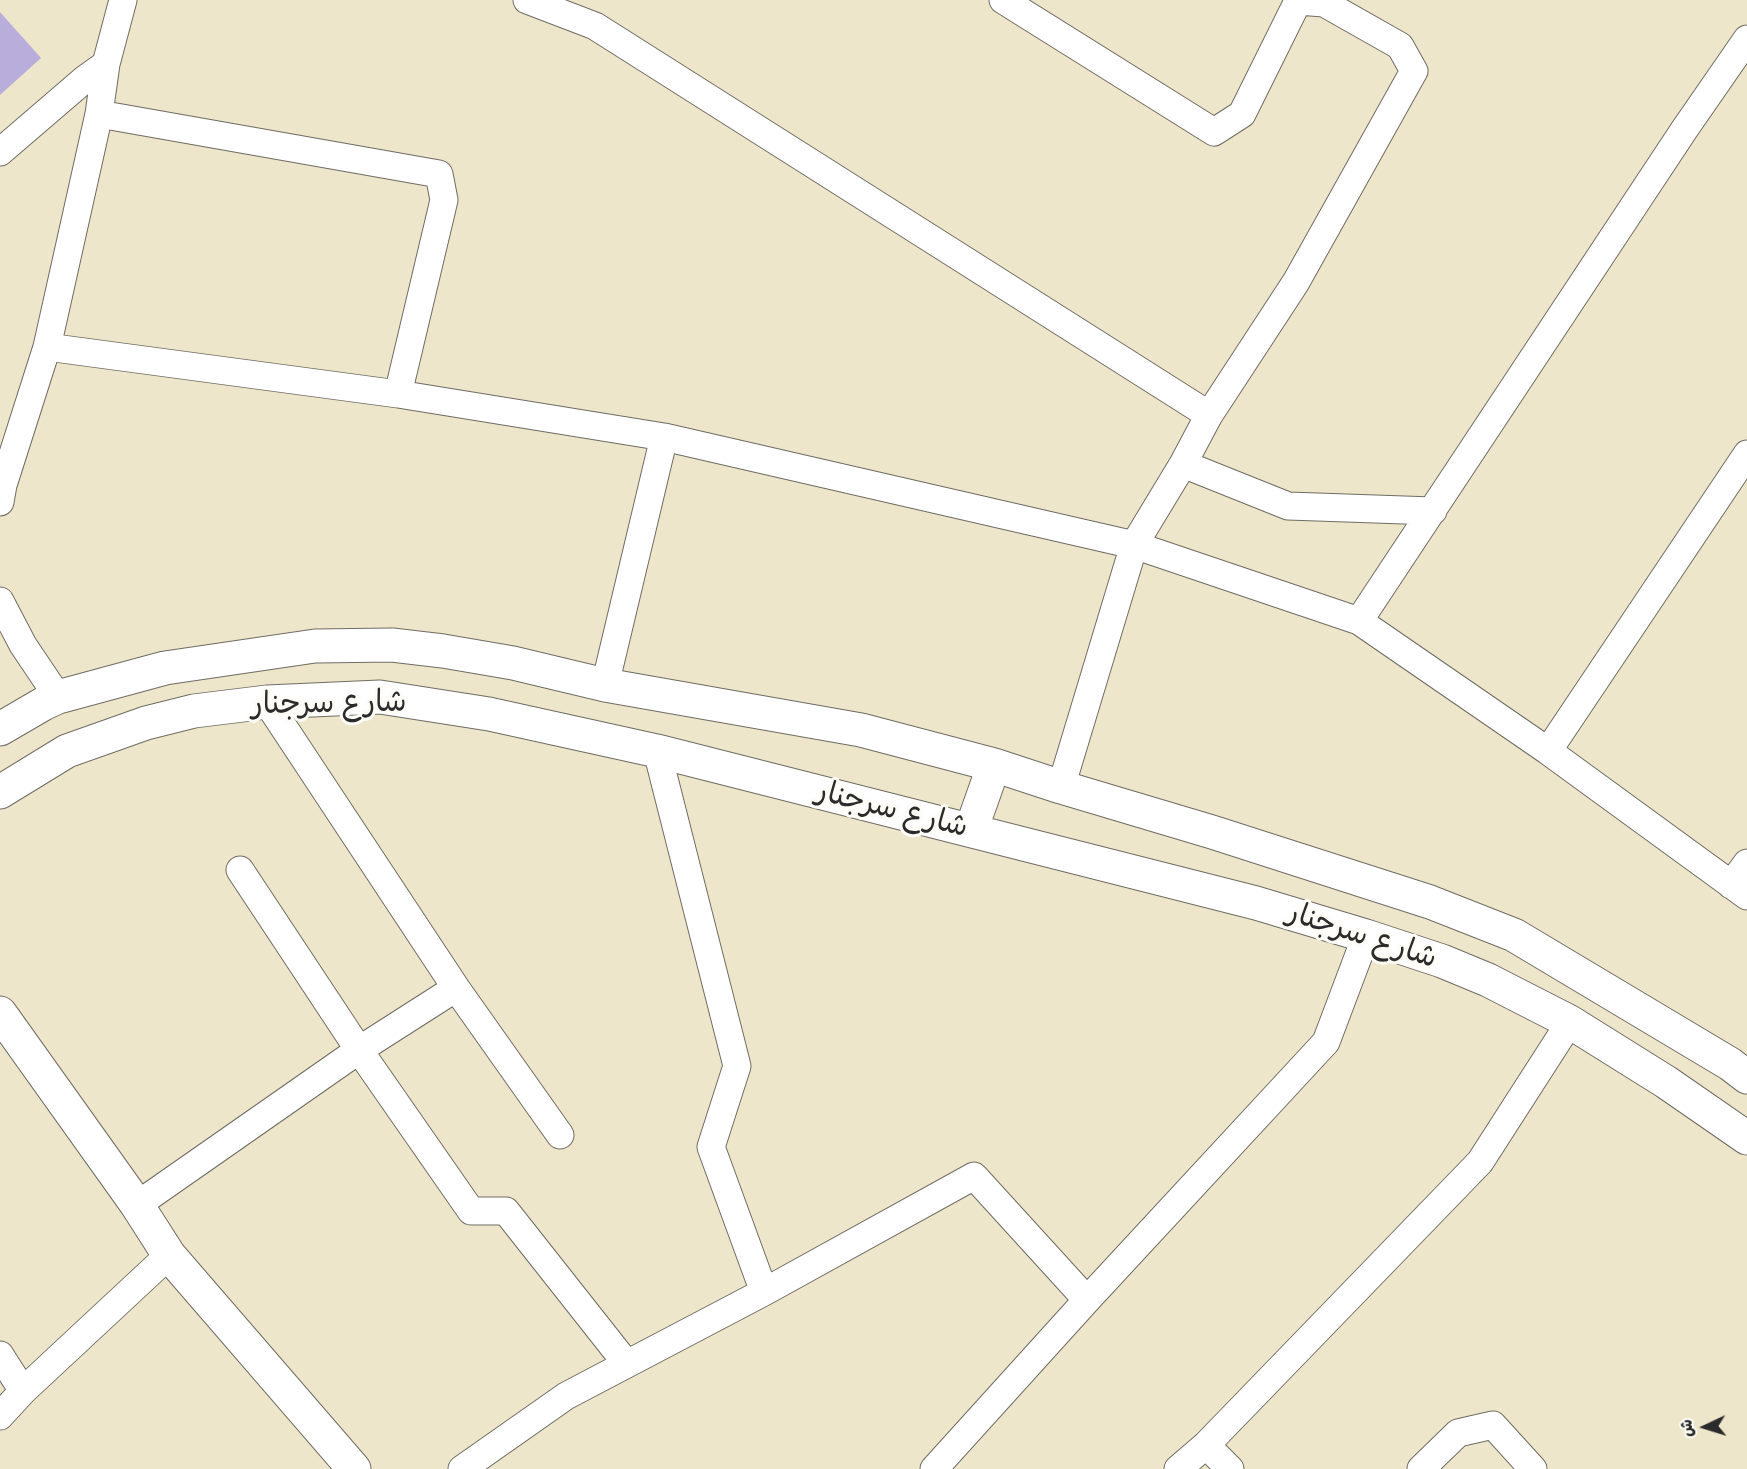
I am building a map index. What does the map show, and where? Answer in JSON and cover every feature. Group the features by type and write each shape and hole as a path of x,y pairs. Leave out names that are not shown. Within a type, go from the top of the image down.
{"street":[{"path":"0,502 3,485 47,347 99,114 106,64 123,0"},
{"path":"527,0 595,26 1209,415"},
{"path":"1003,0 1214,132 1242,114 1298,1 1324,3 1400,46 1414,71 1296,282 1209,415 1183,464 1134,545 1061,788"},
{"path":"1359,621 1684,130 1747,39"},
{"path":"0,152 106,64"},
{"path":"99,114 439,174 444,200 398,394"},
{"path":"47,347 398,394 664,437 1134,545 1359,621 1548,751 1739,890 1747,863"},
{"path":"606,685 664,437"},
{"path":"1548,751 1747,454"},
{"path":"1183,464 1288,506 1433,511"},
{"path":"0,601 23,645 58,697"},
{"name":"شارع سرجنار","path":"0,729 58,697 165,668 315,646 392,645 513,663 606,685 861,730 994,765 1061,788 1212,832 1477,919 1514,935 1730,1064 1747,1077"},
{"name":"شارع سرجنار","path":"0,792 67,751 146,723 194,711 267,702 380,697 489,714 657,751 1256,903 1442,961 1488,980 1570,1022 1666,1082 1747,1138"},
{"path":"267,702 456,988 560,1135"},
{"path":"657,751 737,1066 711,1147 764,1292"},
{"path":"971,830 994,765"},
{"path":"240,870 359,1050 471,1211 506,1211 626,1363"},
{"path":"934,1469 1326,1042 1366,936"},
{"path":"137,1205 359,1050 456,988"},
{"path":"0,1013 137,1205 169,1255 354,1469"},
{"path":"1178,1469 1206,1445 1480,1162 1570,1022"},
{"path":"462,1469 566,1396 764,1292 975,1176 1087,1300"},
{"path":"0,1416 23,1391 169,1255"},
{"path":"0,1355 23,1391"},
{"path":"1421,1469 1458,1433 1493,1425 1533,1469"},
{"path":"1206,1445 1230,1469"}],"building":[{"path":"0,12 41,58 0,95"}]}
